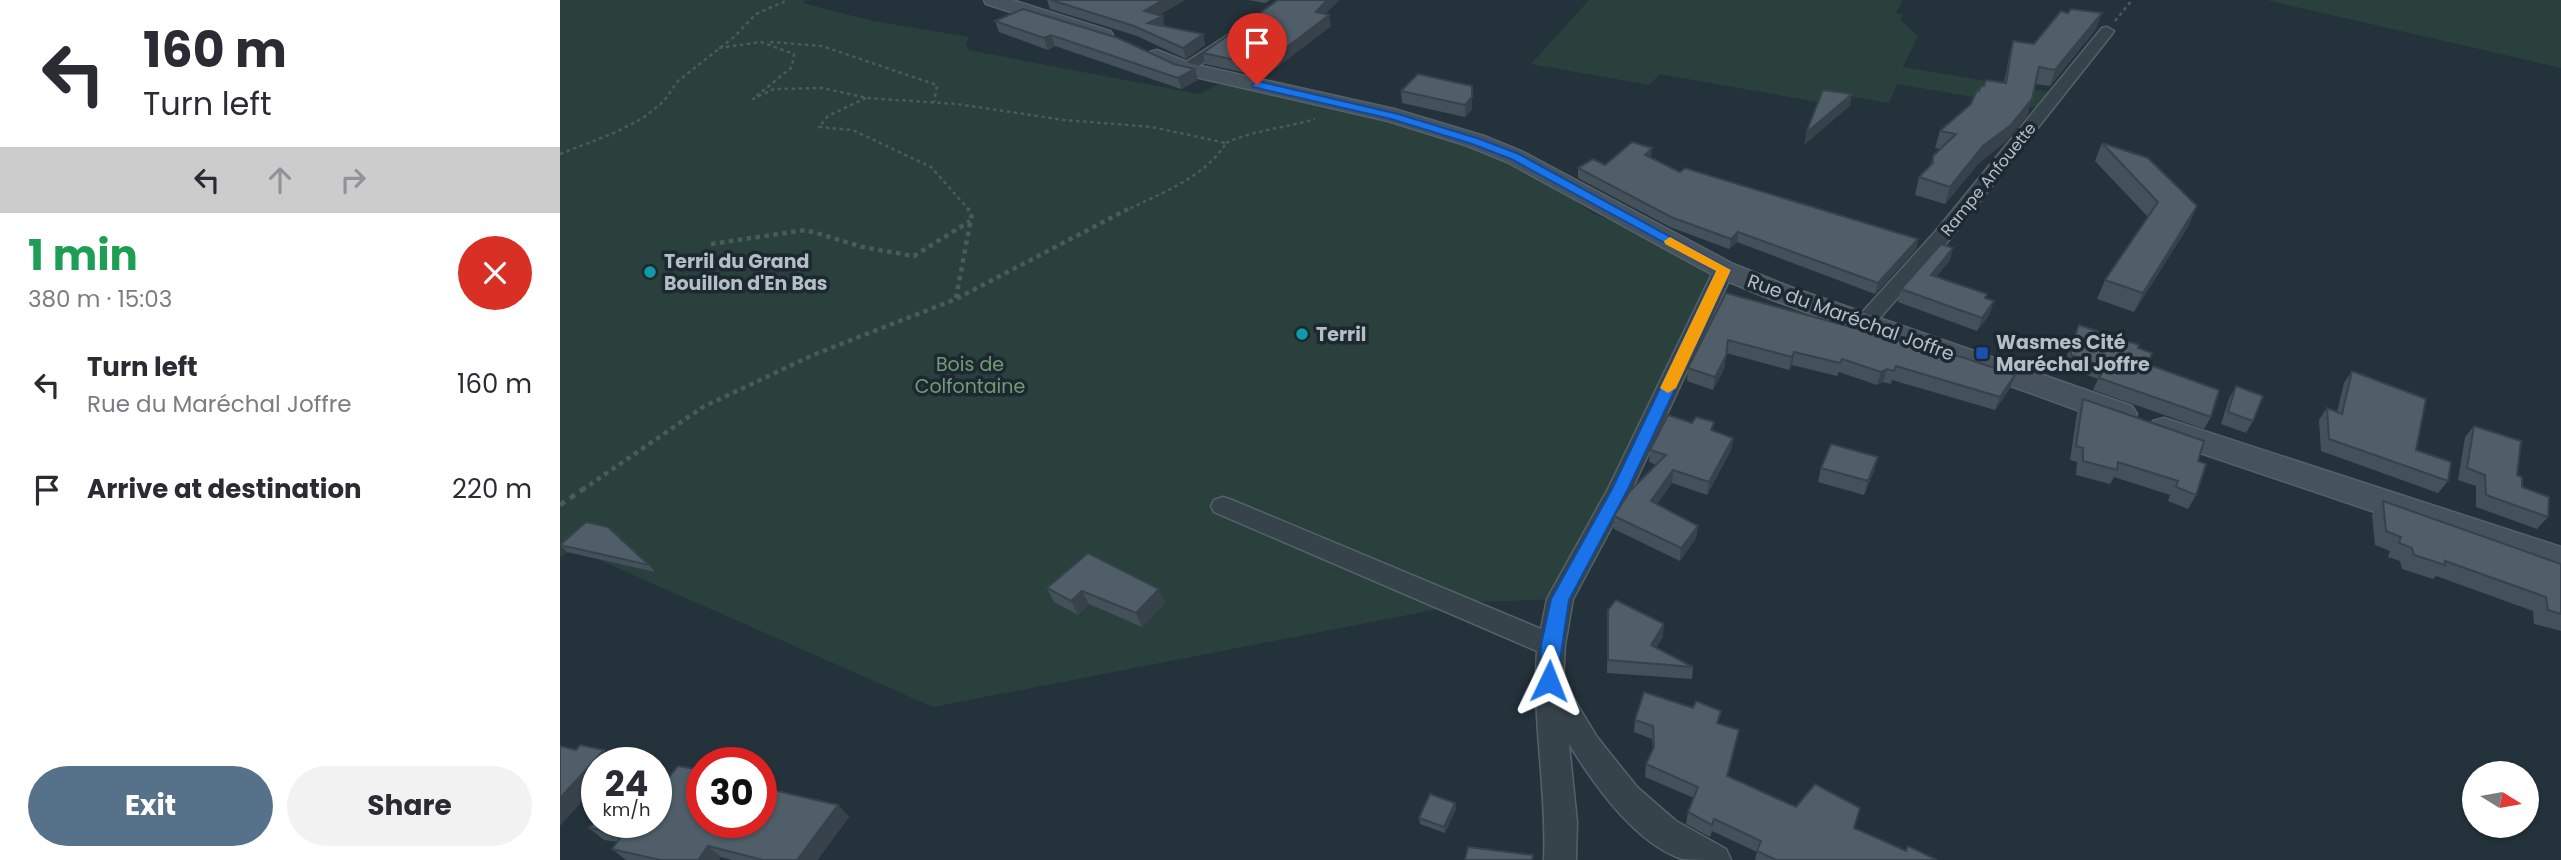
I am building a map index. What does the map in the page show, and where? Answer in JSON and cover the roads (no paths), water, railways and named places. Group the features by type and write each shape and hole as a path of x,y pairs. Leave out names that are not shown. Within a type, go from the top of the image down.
{"street":[{"path":"993,0 1117,39"},
{"path":"1185,69 1240,31"},
{"name":"Rampe Anfouette","path":"1864,323 1942,236 2107,31"},
{"name":"Rue du Maréchal Joffre","path":"1140,49 1185,69 1394,116 1476,141 1515,157 1724,270 1864,323 2205,444 2561,561"},
{"path":"1560,860 1561,822 1549,681 1551,645 1560,599 1620,489 1724,270"},
{"path":"1223,506 1551,645"},
{"path":"1549,681 1578,734 1612,782 1659,828 1714,860"}],"place":[{"name":"Terril du Grand Bouillon d'En Bas","path":"650,272"},
{"name":"Terril","path":"1302,334"},
{"name":"Wasmes Cité Maréchal Joffre","path":"1982,353"}],"park label":[{"name":"Bois de Colfontaine","path":"970,375"}]}
